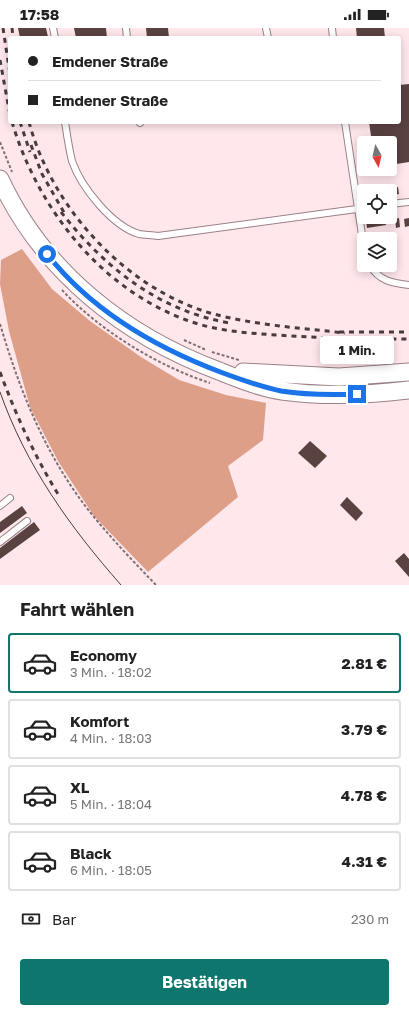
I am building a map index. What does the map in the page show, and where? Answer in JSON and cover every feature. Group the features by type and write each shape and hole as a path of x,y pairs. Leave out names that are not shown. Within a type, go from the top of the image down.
{"street":[{"path":"8,179 22,218 39,244 54,263 92,300 126,325 165,348 207,367 244,381 281,391 324,394 376,393 409,390"},
{"path":"207,367 250,373 339,377 409,372"}],"lane":[{"path":"65,124 72,162 81,181 98,204 122,225 139,234 158,236 357,209"},
{"path":"345,124 357,187"},
{"path":"397,203 409,202"},
{"path":"375,272 384,281 409,285"},
{"path":"0,506 10,498"},
{"path":"0,542 27,521"}],"path":[{"path":"0,142 8,179"},
{"path":"0,324 25,399 40,434 83,503 124,552 156,585"},
{"path":"179,338 212,352 241,360"}],"shaded area":[{"path":"22,249 52,289 90,321 141,357 179,380 226,395 266,403 263,440 228,466 238,497 148,572 94,516 58,461 30,407 9,331 0,284 1,260"}],"building":[{"path":"18,28 46,28 48,36 20,36"},
{"path":"74,28 106,28 107,36 76,36"},
{"path":"146,28 168,28 169,36 147,36"},
{"path":"356,28 384,28 385,36 357,36"},
{"path":"409,84 409,162 397,164 397,136 371,136 369,124 401,124 401,85"},
{"path":"398,187 399,194 397,194"},
{"path":"397,218 399,218 400,227 396,228 396,224 397,224"},
{"path":"409,218 409,226 405,227 404,219"},
{"path":"366,224 386,224 386,225 367,228"},
{"path":"310,441 327,456 315,468 298,453"},
{"path":"347,497 363,513 356,521 340,505"},
{"path":"22,506 27,513 0,533 0,522"},
{"path":"34,522 40,530 0,559 0,548"},
{"path":"404,553 409,559 409,577 395,561"}],"tram line":[{"path":"0,392 23,445 51,494 84,541 121,585"}],"railway":[{"path":"3,28 8,61"},
{"path":"12,28 13,36"},
{"path":"0,60 8,104"},
{"path":"13,124 24,155 39,186 57,216 78,244 103,269 130,290 160,308 192,322 212,328 233,331 309,337 409,339"},
{"path":"21,124 30,152"},
{"path":"30,124 40,154 55,184 74,213 96,240 121,264 149,284 178,301 210,313 277,326 345,333"},
{"path":"31,145 42,174 66,216"},
{"path":"61,212 96,251 115,269 135,284 180,308 204,317 230,323"},
{"path":"339,332 409,332"},
{"path":"0,372 12,404 26,434 41,465 58,494"}],"route":[{"path":"47,254 71,281 92,300 126,325 165,348 207,367 244,381 281,391 324,394 357,394"}]}
